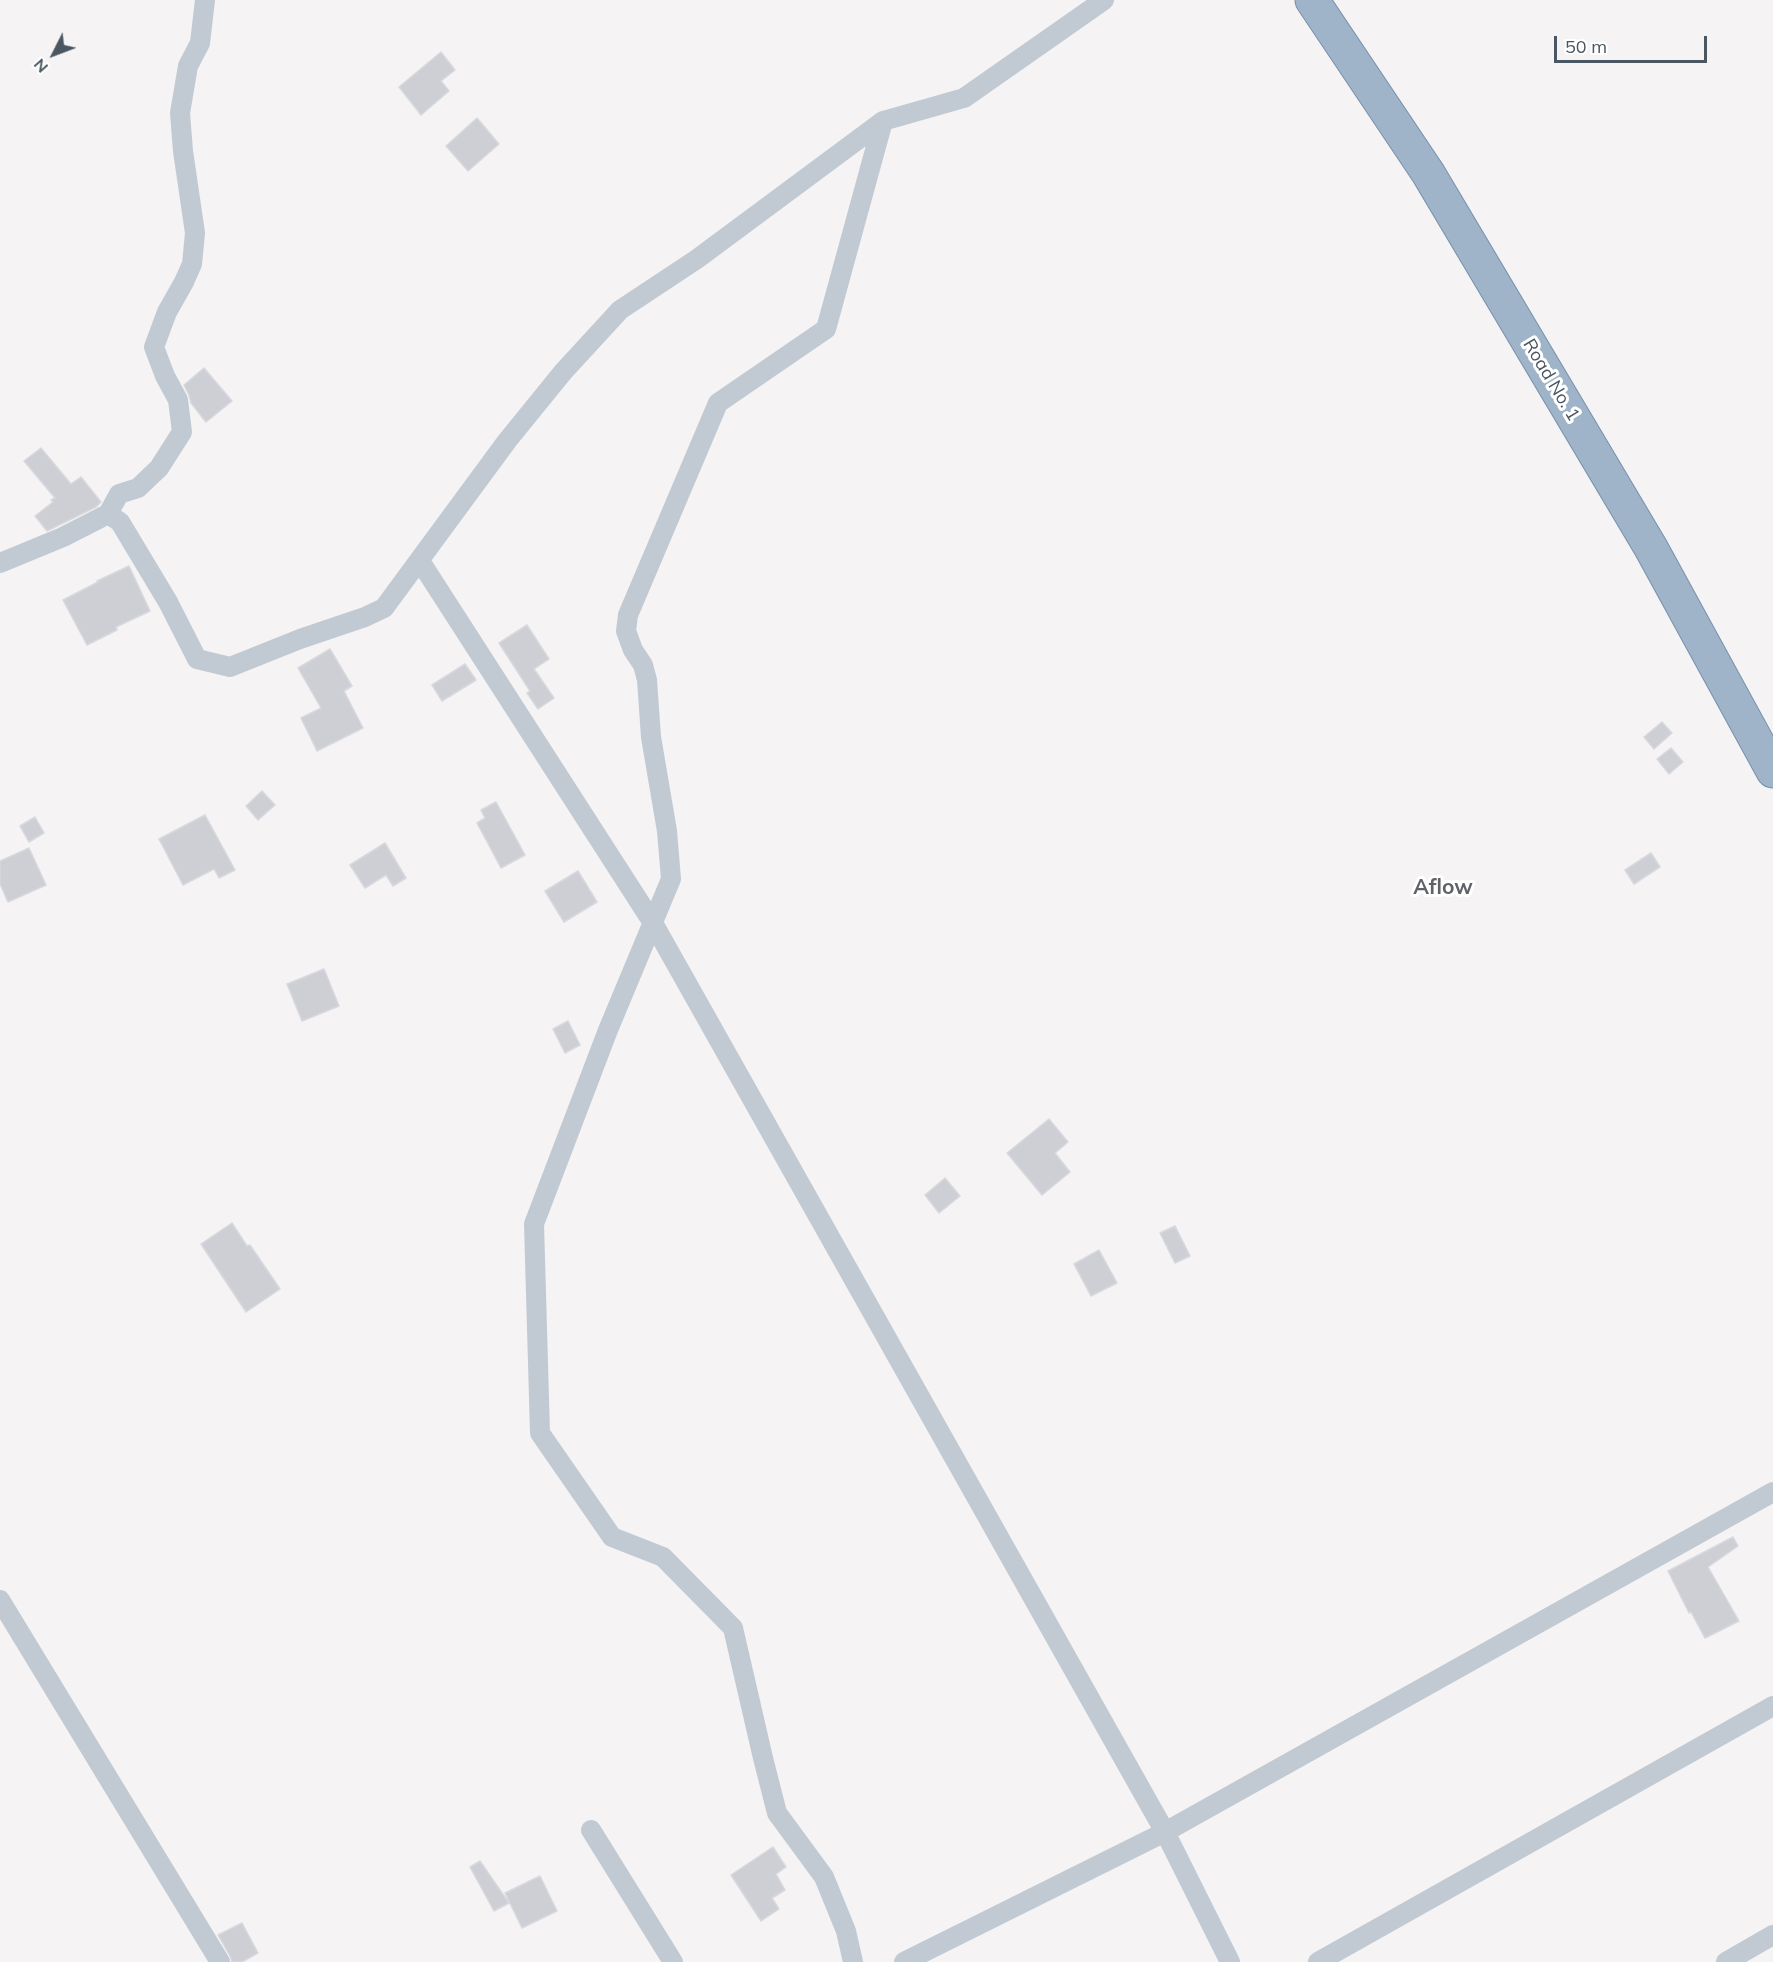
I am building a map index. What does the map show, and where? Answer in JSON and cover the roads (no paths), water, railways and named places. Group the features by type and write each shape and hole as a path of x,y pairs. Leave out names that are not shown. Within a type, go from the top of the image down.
{"highway":[{"name":"Road No. 1","path":"1312,0 1440,193 1651,548 1773,771"}],"street":[{"path":"0,563 63,537 108,514 119,494 138,488 159,468 182,432 178,400 165,376 154,346 167,312 192,264 195,233 180,113 188,66 200,43 205,0"},
{"path":"108,514 120,522 168,602 197,659 230,667 384,608 507,441 563,372 620,310 697,260 883,121 964,98 1104,0"},
{"path":"853,1962 846,1931 824,1876 777,1813 732,1628 663,1557 612,1537 540,1433 534,1224 608,1030 671,879 667,831 651,737 647,680 643,665 633,650 627,631 628,615 718,403 826,328 883,121"},
{"path":"420,561 653,923 1165,1832 1230,1962"},
{"path":"904,1962 1165,1832 1773,1492"},
{"path":"0,1600 220,1962"},
{"path":"1318,1962 1773,1706"},
{"path":"591,1830 673,1962"},
{"path":"1726,1962 1773,1935"}],"district":[{"name":"Aflow","path":"1443,888"}]}
